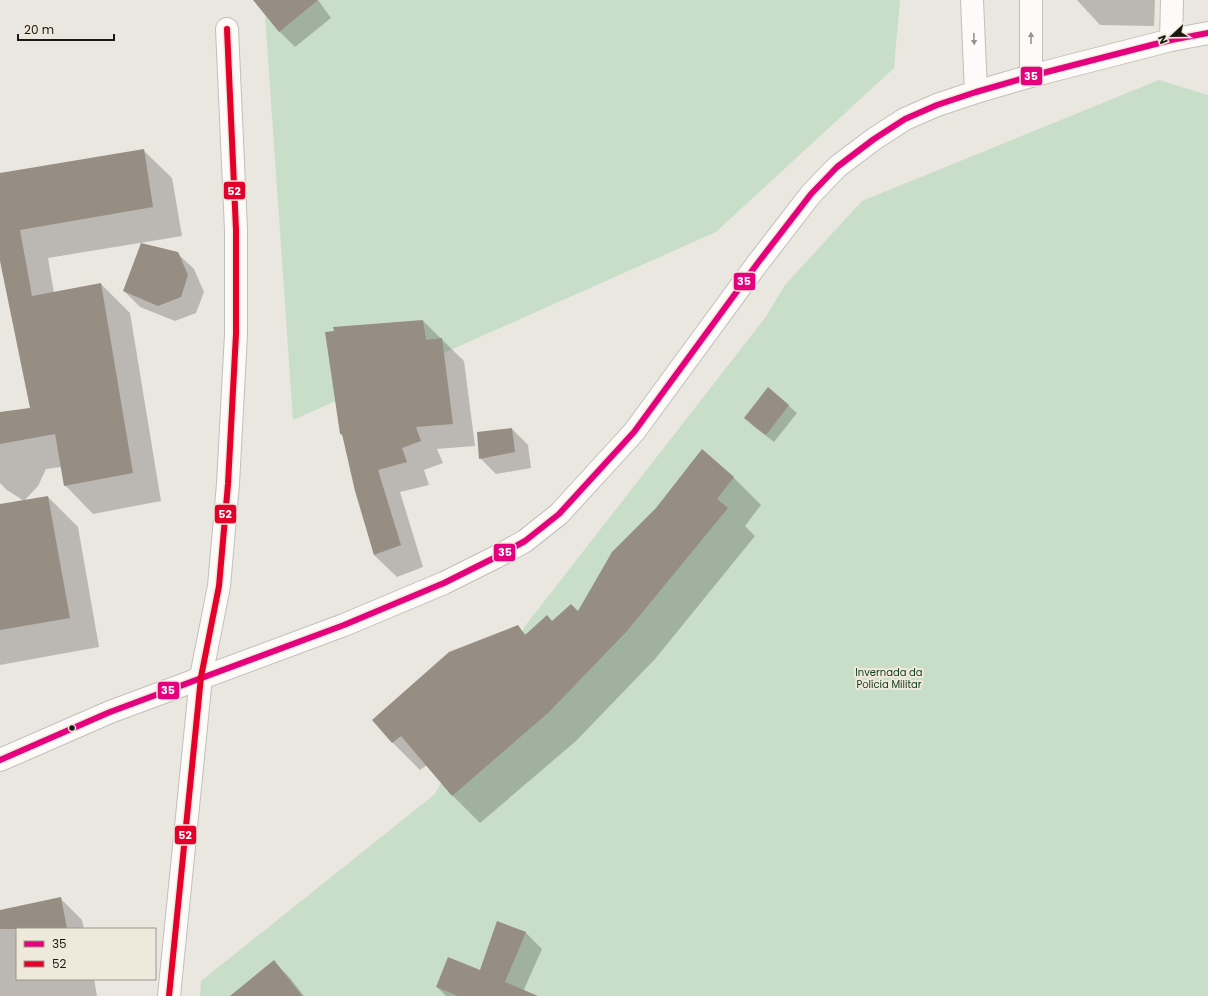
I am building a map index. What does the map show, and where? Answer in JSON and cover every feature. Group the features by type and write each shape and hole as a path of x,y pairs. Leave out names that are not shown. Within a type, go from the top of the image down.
{"main road":[{"path":"972,0 976,92"},
{"path":"1031,0 1032,76"},
{"path":"1171,40 1172,0"},
{"path":"168,996 201,678 219,586 228,484 236,334 236,230 227,29"},
{"path":"0,760 100,716 344,625 444,583 525,541 559,514 634,432 757,264 811,194 837,167 874,139 905,119 937,105 976,92 1171,40 1208,33"}],"green space":[{"path":"264,0 900,0 894,68 716,232 293,420"},
{"name":"Invernada da Polícia Militar","path":"1159,80 1208,95 1208,996 200,996 201,981 435,794 525,626 765,318 785,285 862,201"}],"building":[{"path":"253,0 318,0 279,32"},
{"path":"144,149 153,207 20,230 32,296 101,283 133,473 64,486 55,434 0,444 0,412 30,408 0,261 0,173"},
{"path":"141,243 178,252 188,275 181,297 158,306 123,291"},
{"path":"423,320 426,340 442,338 453,424 416,427 421,441 402,448 407,462 378,470 401,545 374,555 355,491 342,434 340,434 325,332 334,331 333,327"},
{"path":"768,387 789,405 766,435 744,418"},
{"path":"512,428 515,452 479,459 477,432"},
{"path":"702,449 734,477 717,499 728,508 627,631 548,713 452,796 401,736 392,743 372,720 449,652 518,625 525,635 547,615 552,621 571,604 578,611 612,552 656,508"},
{"path":"48,496 70,618 0,630 0,504"},
{"path":"61,897 67,928 0,929 0,910"},
{"path":"497,921 526,932 505,982 538,996 458,996 436,987 448,957 480,970"},
{"path":"274,960 302,996 230,996"}],"transit line":[{"name":"52","path":"169,996 201,677 219,586 228,484 236,334 236,230 227,29"},
{"name":"35","path":"0,760 110,712 344,625 444,583 525,541 559,514 634,432 757,264 811,194 837,167 874,139 905,119 937,105 976,92 1031,76 1171,40 1208,33"}]}
